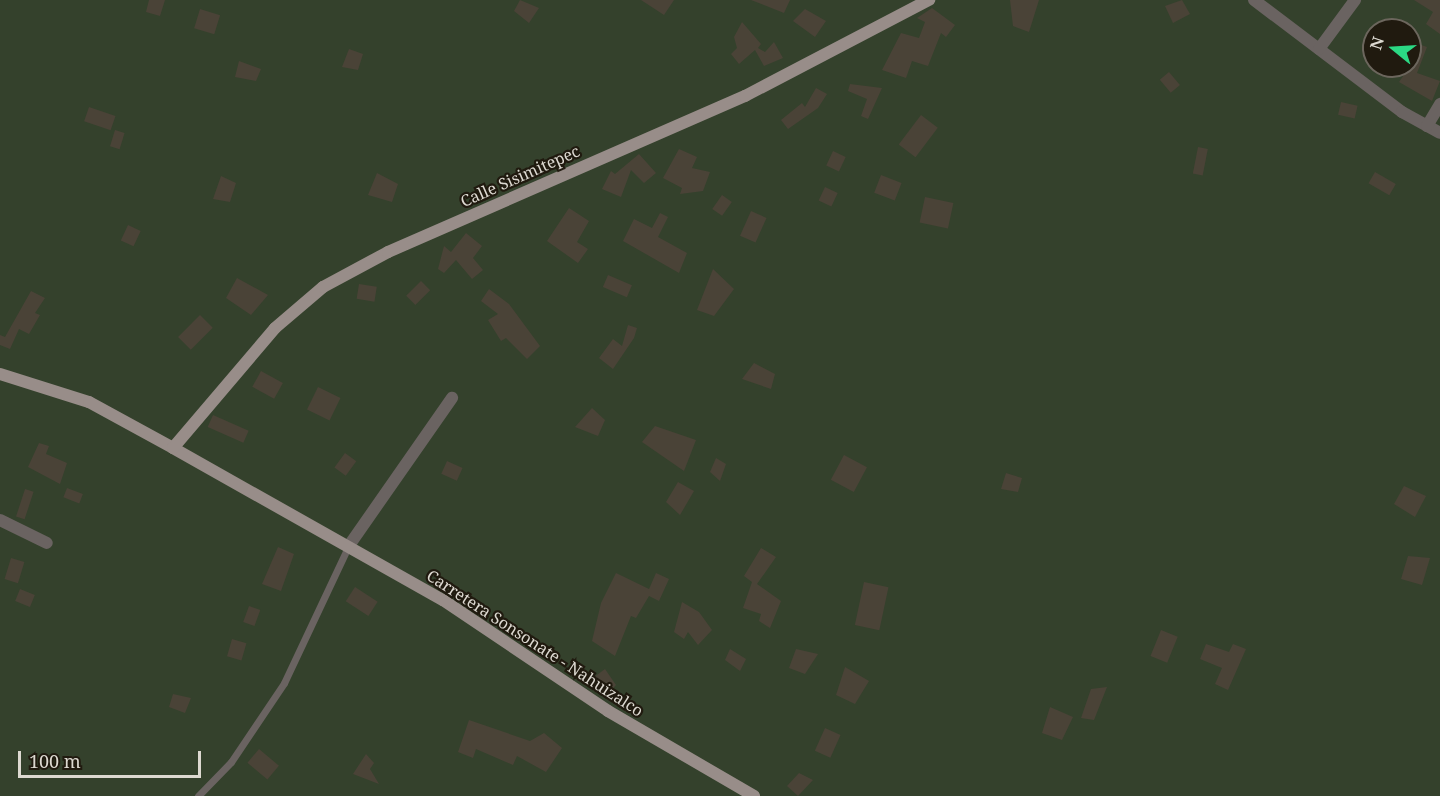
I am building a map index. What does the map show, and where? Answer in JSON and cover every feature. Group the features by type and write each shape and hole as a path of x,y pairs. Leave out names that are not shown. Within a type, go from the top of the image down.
{"street":[{"name":"Calle Sisimitepec","path":"173,448 275,328 323,286 388,252 745,96 929,0"},
{"path":"1254,0 1319,49 1440,133"},
{"path":"1319,49 1355,0"},
{"path":"1427,126 1440,104"},
{"name":"Carretera Sonsonate - Nahuizalco","path":"0,374 89,402 173,448 444,600 616,716 754,796"},
{"path":"348,547 452,398"},
{"path":"0,520 46,543"}],"lane":[{"path":"198,796 231,762 284,684 348,547"}],"green space":[{"path":"0,0 1440,0 1440,796 0,796"}],"building":[{"path":"149,0 165,0 160,16 146,12"},
{"path":"520,0 539,8 529,23 514,11"},
{"path":"641,0 674,0 664,15"},
{"path":"751,0 790,0 784,13"},
{"path":"1010,0 1039,0 1029,32 1013,26"},
{"path":"1182,0 1190,14 1173,23 1165,6"},
{"path":"1414,0 1440,0 1440,34 1426,24 1433,12"},
{"path":"932,8 955,25 946,37 941,33 928,66 912,61 906,78 882,70 901,33 919,38 925,22 917,18"},
{"path":"200,9 220,15 214,34 194,28"},
{"path":"805,9 826,21 815,37 793,21"},
{"path":"742,22 761,44 758,48 765,52 774,42 783,58 764,66 755,50 739,64 731,54 737,48 734,37"},
{"path":"1422,45 1427,47 1422,60"},
{"path":"349,49 363,54 358,70 342,67"},
{"path":"239,61 261,69 256,81 235,77"},
{"path":"1169,72 1180,85 1171,93 1160,80"},
{"path":"1422,75 1440,81 1432,101 1399,82 1402,78 1422,78"},
{"path":"850,84 882,88 868,119 861,116 867,99 848,91"},
{"path":"816,88 827,94 818,108 788,129 781,120 802,103 805,107"},
{"path":"1341,102 1358,106 1355,118 1338,115"},
{"path":"89,107 115,116 111,130 84,121"},
{"path":"921,115 938,128 916,157 899,145"},
{"path":"115,130 125,133 120,149 110,146"},
{"path":"1198,147 1208,149 1203,175 1193,174"},
{"path":"679,149 697,157 692,168 710,172 703,191 680,194 682,188 663,178"},
{"path":"833,151 846,157 839,171 826,166"},
{"path":"639,154 656,173 644,183 631,170 621,197 602,189 611,171 615,174"},
{"path":"1375,172 1396,184 1389,195 1368,183"},
{"path":"377,173 398,184 392,202 368,195"},
{"path":"881,175 902,183 895,201 874,193"},
{"path":"221,176 236,183 230,202 213,199"},
{"path":"825,187 838,193 831,207 819,201"},
{"path":"722,195 732,202 722,216 712,209"},
{"path":"925,197 953,203 948,228 920,222"},
{"path":"569,208 589,221 577,242 588,249 578,263 547,241"},
{"path":"751,211 767,218 756,243 740,236"},
{"path":"660,213 668,217 658,237 687,253 679,273 623,241 634,219 652,228"},
{"path":"128,225 141,231 134,246 121,240"},
{"path":"466,233 482,246 473,258 483,270 472,279 456,260 444,273 438,269 444,246 451,252"},
{"path":"713,269 734,289 714,316 697,310"},
{"path":"608,275 632,285 627,297 603,287"},
{"path":"237,278 268,295 251,315 226,298"},
{"path":"421,281 430,290 415,305 406,296"},
{"path":"359,284 377,287 374,302 357,299"},
{"path":"489,289 509,304 540,346 527,359 506,338 501,341 488,320 498,314 481,301"},
{"path":"31,291 45,298 35,313 40,315 29,334 19,329 10,349 0,345 0,335 5,337"},
{"path":"200,315 213,328 191,350 178,337"},
{"path":"628,325 637,328 634,338 613,369 599,358 613,339 622,346"},
{"path":"754,363 775,374 771,389 742,379"},
{"path":"261,371 283,383 274,399 252,387"},
{"path":"318,387 340,398 330,420 307,409"},
{"path":"592,408 605,420 598,436 575,427"},
{"path":"213,415 249,431 243,443 208,427"},
{"path":"655,426 696,440 684,471 642,442"},
{"path":"39,443 49,446 46,454 67,463 60,484 28,467"},
{"path":"345,453 356,461 346,476 334,468"},
{"path":"844,455 867,467 854,492 831,480"},
{"path":"716,458 726,464 720,481 710,472"},
{"path":"447,461 463,468 457,481 441,474"},
{"path":"1006,473 1022,478 1018,492 1001,489"},
{"path":"678,482 694,491 680,515 666,502"},
{"path":"1404,486 1426,496 1415,517 1394,504"},
{"path":"67,488 83,494 79,503 63,497"},
{"path":"25,489 34,492 25,519 16,517"},
{"path":"278,547 294,554 281,591 262,584"},
{"path":"761,548 776,557 757,584 781,601 770,628 759,621 761,614 743,608 752,582 744,576"},
{"path":"1408,556 1430,558 1422,585 1401,579"},
{"path":"11,558 24,562 18,583 5,579"},
{"path":"616,573 649,589 656,573 669,579 659,601 649,596 636,618 631,616 615,656 592,641 601,603"},
{"path":"864,582 888,587 879,630 855,625"},
{"path":"355,587 378,602 368,616 346,601"},
{"path":"20,589 35,595 30,607 15,601"},
{"path":"682,602 699,612 712,630 698,645 688,632 684,639 674,632"},
{"path":"249,606 260,610 254,626 243,622"},
{"path":"1161,630 1178,637 1167,663 1151,656"},
{"path":"232,639 246,643 241,660 227,656"},
{"path":"1206,644 1229,652 1233,644 1246,649 1228,690 1215,684 1222,668 1200,659"},
{"path":"730,649 746,659 740,671 725,660"},
{"path":"796,649 818,654 805,674 789,668"},
{"path":"845,667 869,681 855,704 836,695"},
{"path":"605,669 616,685 604,698 590,680"},
{"path":"1107,687 1094,720 1081,718 1091,689"},
{"path":"173,694 191,698 185,713 169,707"},
{"path":"1050,707 1073,717 1062,740 1042,733"},
{"path":"469,720 530,741 544,733 562,748 546,772 517,756 513,765 476,749 473,758 458,752"},
{"path":"825,728 841,735 830,758 815,751"},
{"path":"259,749 279,766 267,780 247,763"},
{"path":"366,754 374,763 370,769 379,784 353,774"},
{"path":"799,773 813,780 798,796 787,786"}]}
